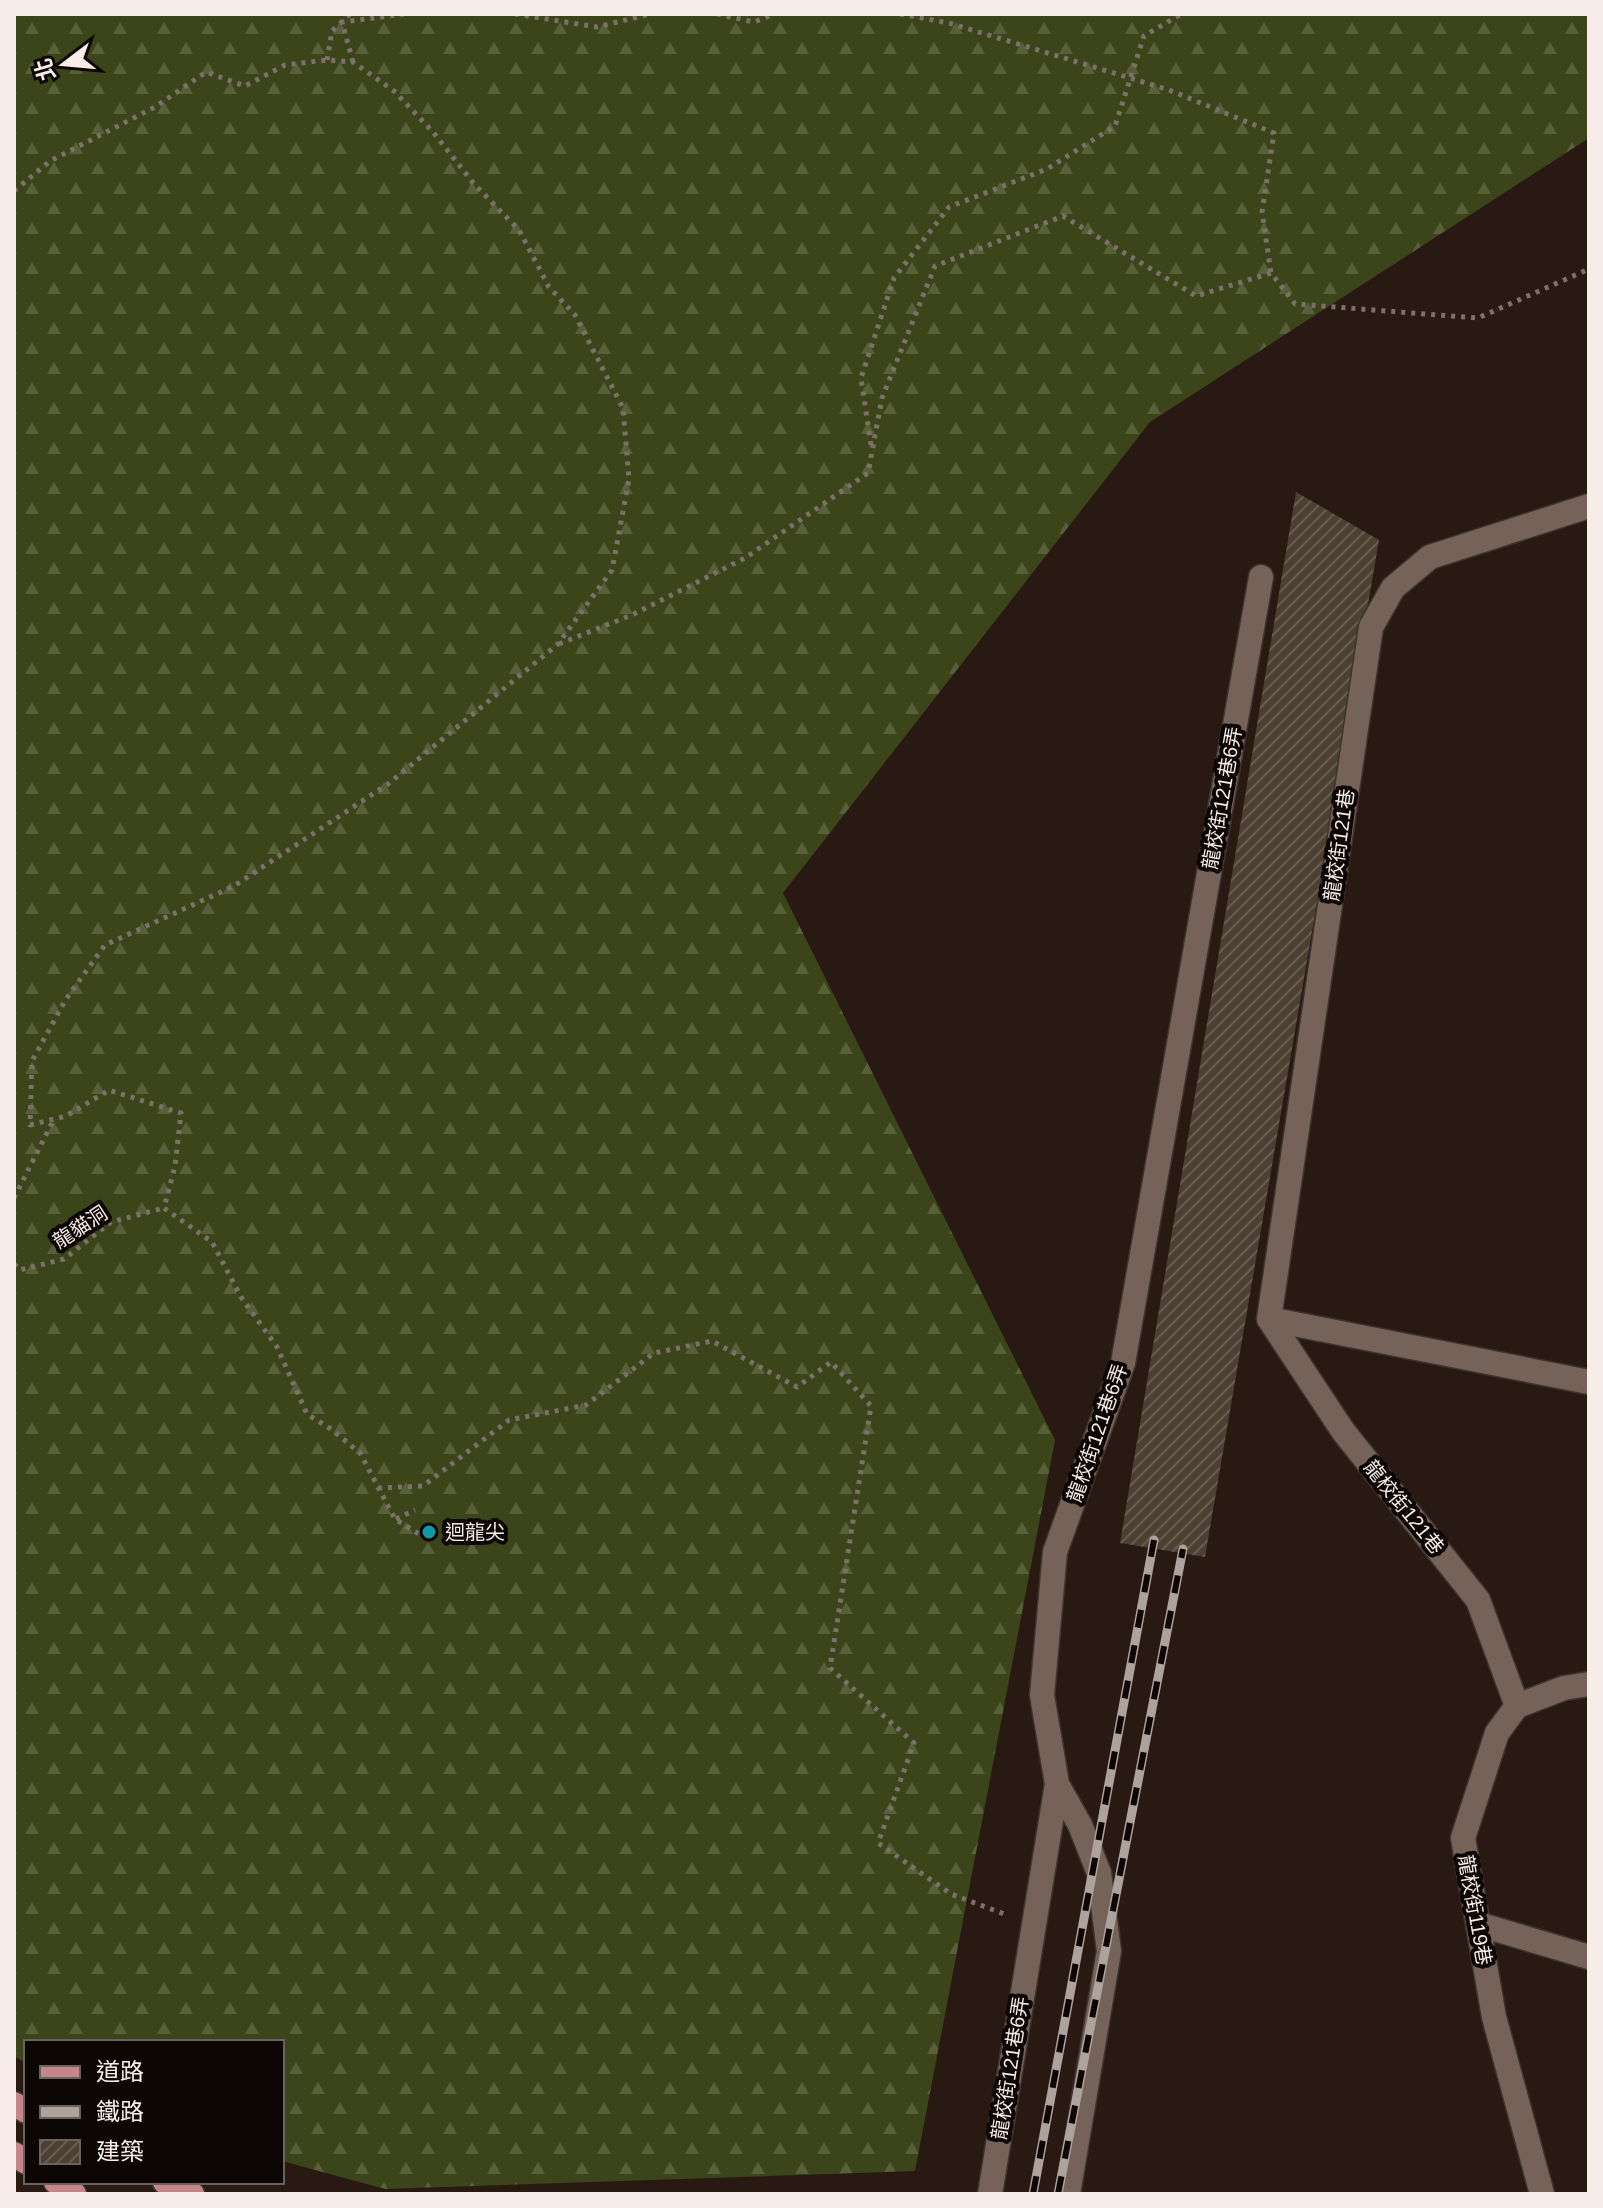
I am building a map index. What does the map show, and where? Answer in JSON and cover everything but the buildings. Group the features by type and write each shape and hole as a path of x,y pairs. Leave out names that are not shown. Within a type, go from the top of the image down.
{"main road":[{"path":"170,2184 192,2194"}],"street":[{"name":"龍校街121巷","path":"1517,1706 1478,1600 1343,1431 1269,1319 1371,627 1393,588 1430,557 1589,506"},
{"name":"龍校街121巷6弄","path":"990,2194 1057,1784 1042,1695 1055,1552 1123,1363 1261,577"},
{"path":"1269,1319 1589,1382"},
{"path":"1517,1706 1564,1688 1589,1684"},
{"name":"龍校街119巷","path":"1517,1706 1497,1733 1463,1838 1494,2017 1542,2194"},
{"path":"1057,1784 1080,1825 1099,1873 1109,1951 1068,2194"},
{"path":"1478,1924 1589,1957"}],"path":[{"path":"327,60 332,31 350,14"},
{"path":"342,22 405,14"},
{"path":"515,14 597,27 650,14"},
{"path":"717,14 754,22 774,14"},
{"path":"900,14 949,23 1169,90 1274,133 1262,212 1271,273 1295,304 1478,318 1589,269"},
{"path":"872,450 861,378 894,278 949,207 1047,169 1115,126 1144,36 1181,14"},
{"path":"342,22 353,62"},
{"path":"14,191 50,161 155,107 206,72 245,86 285,65 327,60 353,62 394,91 433,132 474,184 519,230 549,287 575,315 623,408 629,479 612,570 558,644 388,784 234,886 105,945 66,999 32,1061 30,1125 66,1116 109,1090 181,1113 175,1166 164,1208 212,1242 241,1297 277,1347 307,1414 360,1453 395,1519 419,1534"},
{"path":"558,644 634,614 745,558 868,473 882,398 935,266 1063,216 1196,296 1271,273"},
{"path":"14,1198 54,1119"},
{"name":"龍貓洞","path":"14,1264 20,1270 64,1259 111,1222 164,1208"},
{"path":"378,1488 423,1486 509,1420 586,1405 654,1353 712,1341 797,1387 831,1362 871,1406 830,1668 914,1743 878,1843 951,1894 1034,1926"},
{"path":"395,1519 415,1510"}],"green space":[{"path":"14,14 1589,14 1589,138 1150,422 783,893 1055,1440 915,2171 385,2189 284,2162 284,2040 24,2040 24,2062 14,2056"}],"railway":[{"path":"1033,2194 1154,1540"},
{"path":"1058,2194 1183,1549"}],"place":[{"name":"迴龍尖","path":"429,1532"}]}
